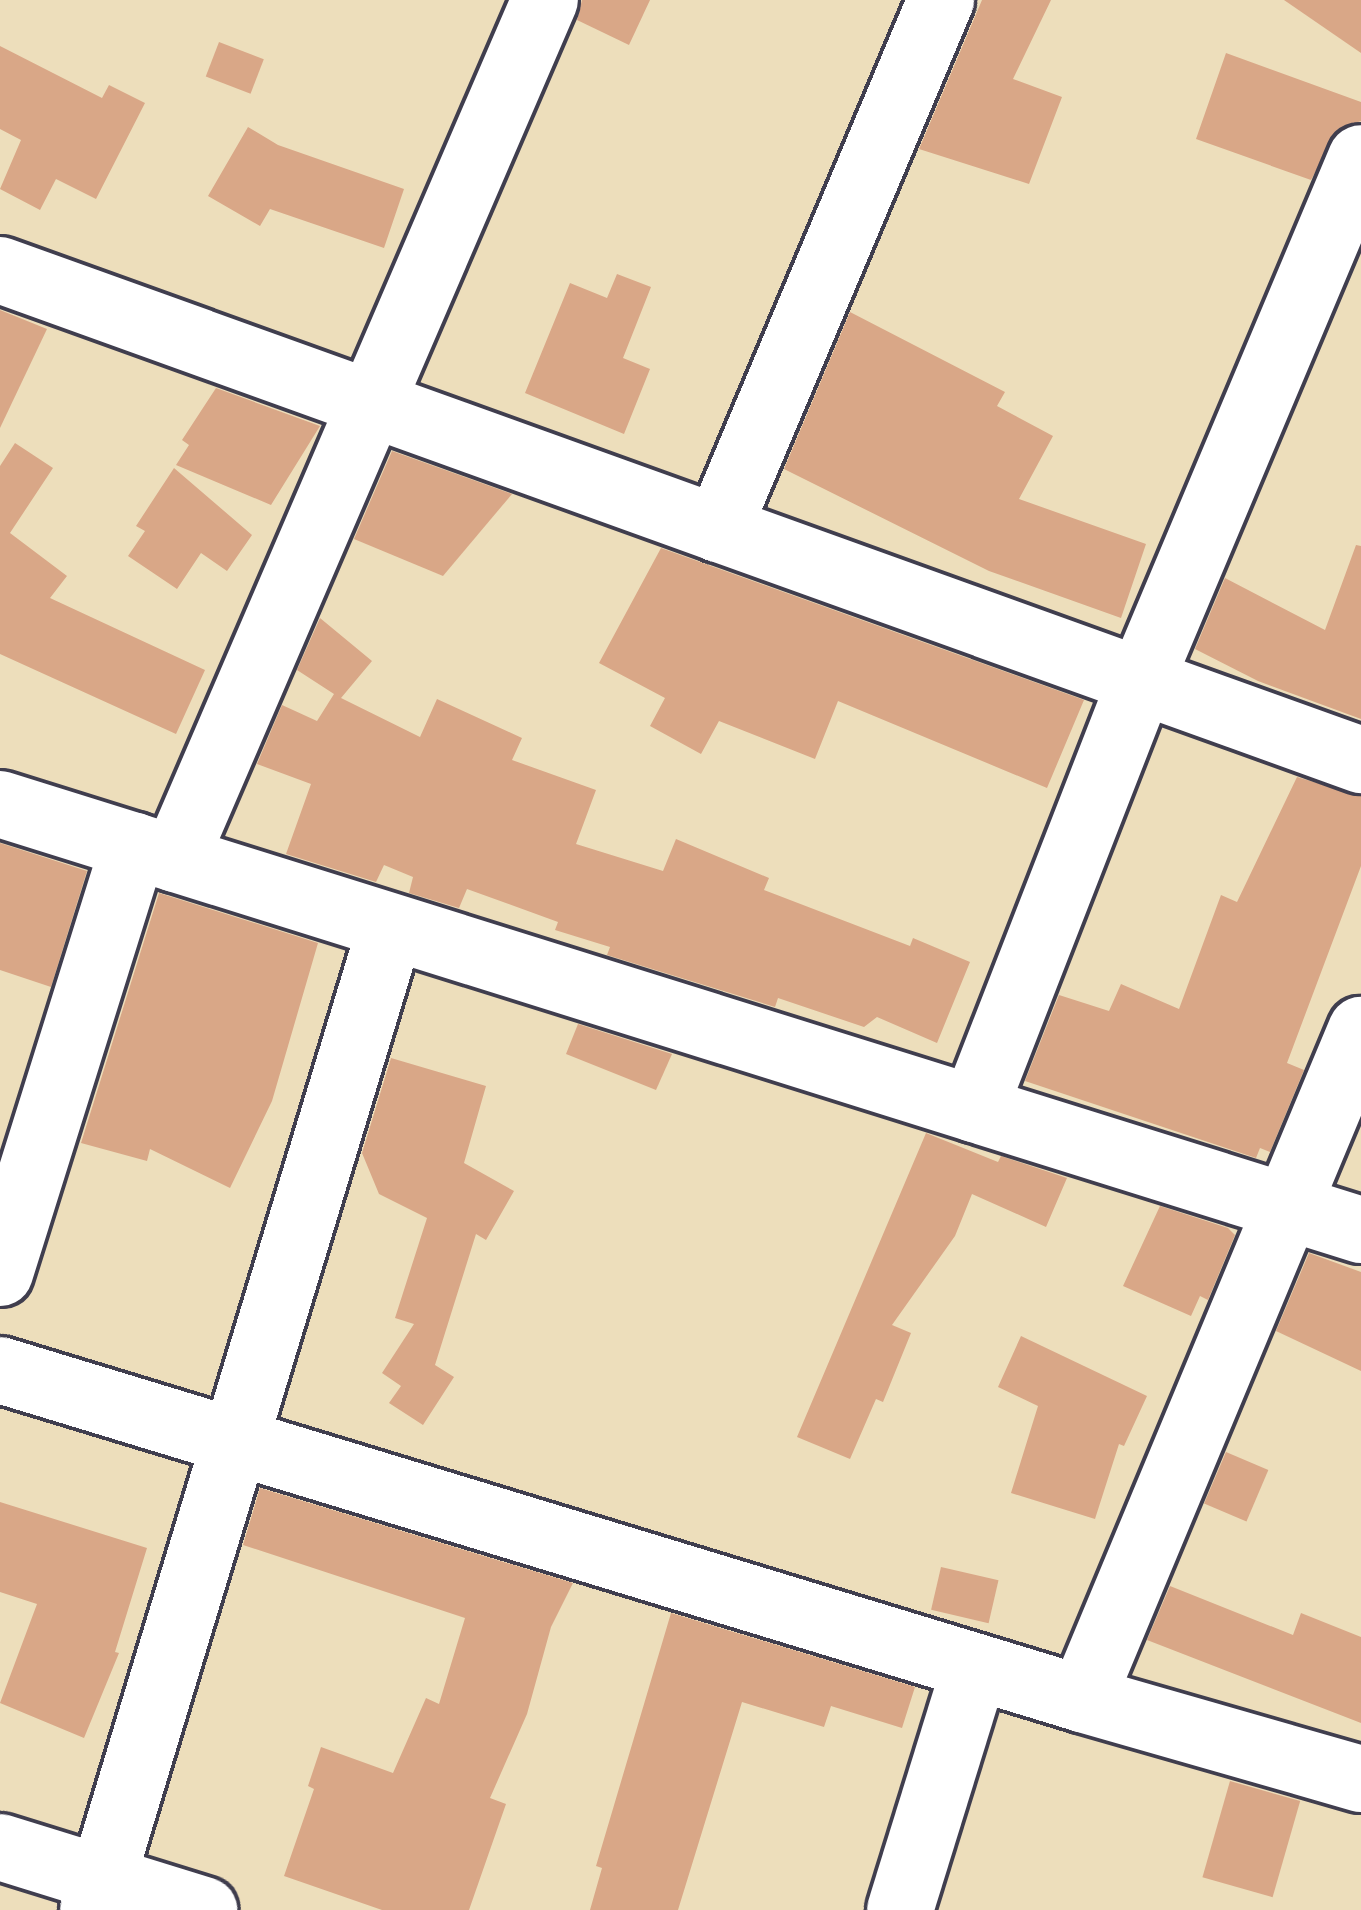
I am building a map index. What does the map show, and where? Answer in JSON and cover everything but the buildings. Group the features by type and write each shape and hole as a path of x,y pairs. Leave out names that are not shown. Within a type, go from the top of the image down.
{"street":[{"path":"0,1273 154,852 372,406 545,0"},
{"path":"718,529 941,0"},
{"path":"974,1109 1142,678 1361,158"},
{"path":"0,270 1361,760"},
{"path":"0,804 1361,1230"},
{"path":"98,1895 391,927"},
{"path":"1082,1700 1361,1030"},
{"path":"0,1370 1082,1700 1361,1779"},
{"path":"900,1910 975,1667"},
{"path":"0,1847 98,1895 204,1910"}]}
